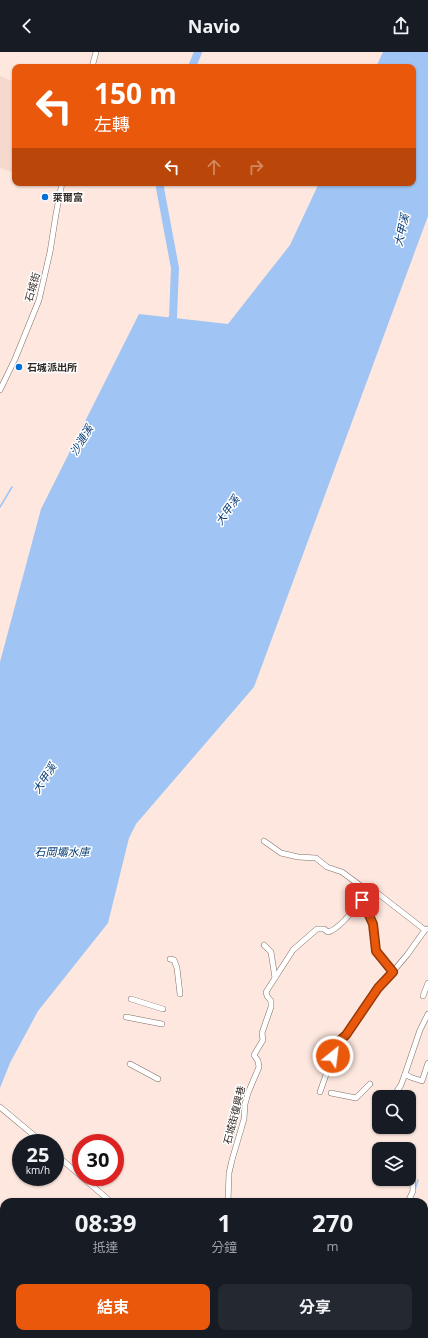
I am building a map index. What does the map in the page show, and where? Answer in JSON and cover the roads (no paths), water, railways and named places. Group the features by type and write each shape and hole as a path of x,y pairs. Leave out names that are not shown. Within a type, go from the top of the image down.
{"street":[{"path":"93,64 96,52"},
{"name":"石城街","path":"0,390 15,359 39,300 50,252 61,186"},
{"path":"264,841 281,853 298,857 316,858 327,866 342,872 369,890 376,892 427,930 378,988 346,1035 337,1043 320,1092"},
{"path":"275,978 293,950 303,940 317,929 324,929 328,932 333,931 349,916 369,890"},
{"path":"362,900 373,924 376,951 393,972"},
{"path":"264,945 271,952 275,978"},
{"path":"170,959 174,960 177,968 180,994"},
{"name":"石城街復興巷","path":"228,1198 229,1173 244,1119 245,1104 248,1093 259,1064 254,1055 262,1043 262,1030 272,1004 266,994 275,978"},
{"path":"423,996 428,983"},
{"path":"130,999 163,1009"},
{"path":"398,1090 406,1074 420,1030 428,1014"},
{"path":"126,1017 162,1024"},
{"path":"406,1074 422,1081 428,1063"},
{"path":"130,1064 158,1079"},
{"path":"331,1094 356,1098 370,1084"},
{"path":"0,1107 33,1134"},
{"path":"64,1162 72,1169"},
{"path":"92,1186 106,1198"},
{"path":"410,1198 413,1191 413,1186"}],"water":[{"path":"383,52 428,52 428,216 254,687 136,824 129,838 108,923 38,1011 10,1063 0,1088 0,662 41,509 139,314 228,324 290,245 318,186 416,186 416,64 377,64"}],"waterway":[{"name":"沙漣溪","path":"193,64 198,52"},
{"name":"沙漣溪","path":"160,186 175,268 173,317 167,327"},
{"path":"0,507 12,487"},
{"path":"415,1190 418,1180"}],"place":[{"name":"萊爾富","path":"45,197"},
{"name":"石城派出所","path":"19,367"}],"water label":[{"name":"大甲溪","path":"401,230"},
{"name":"大甲溪","path":"227,510"},
{"name":"大甲溪","path":"44,778"},
{"name":"石岡壩水庫","path":"62,851"}]}
